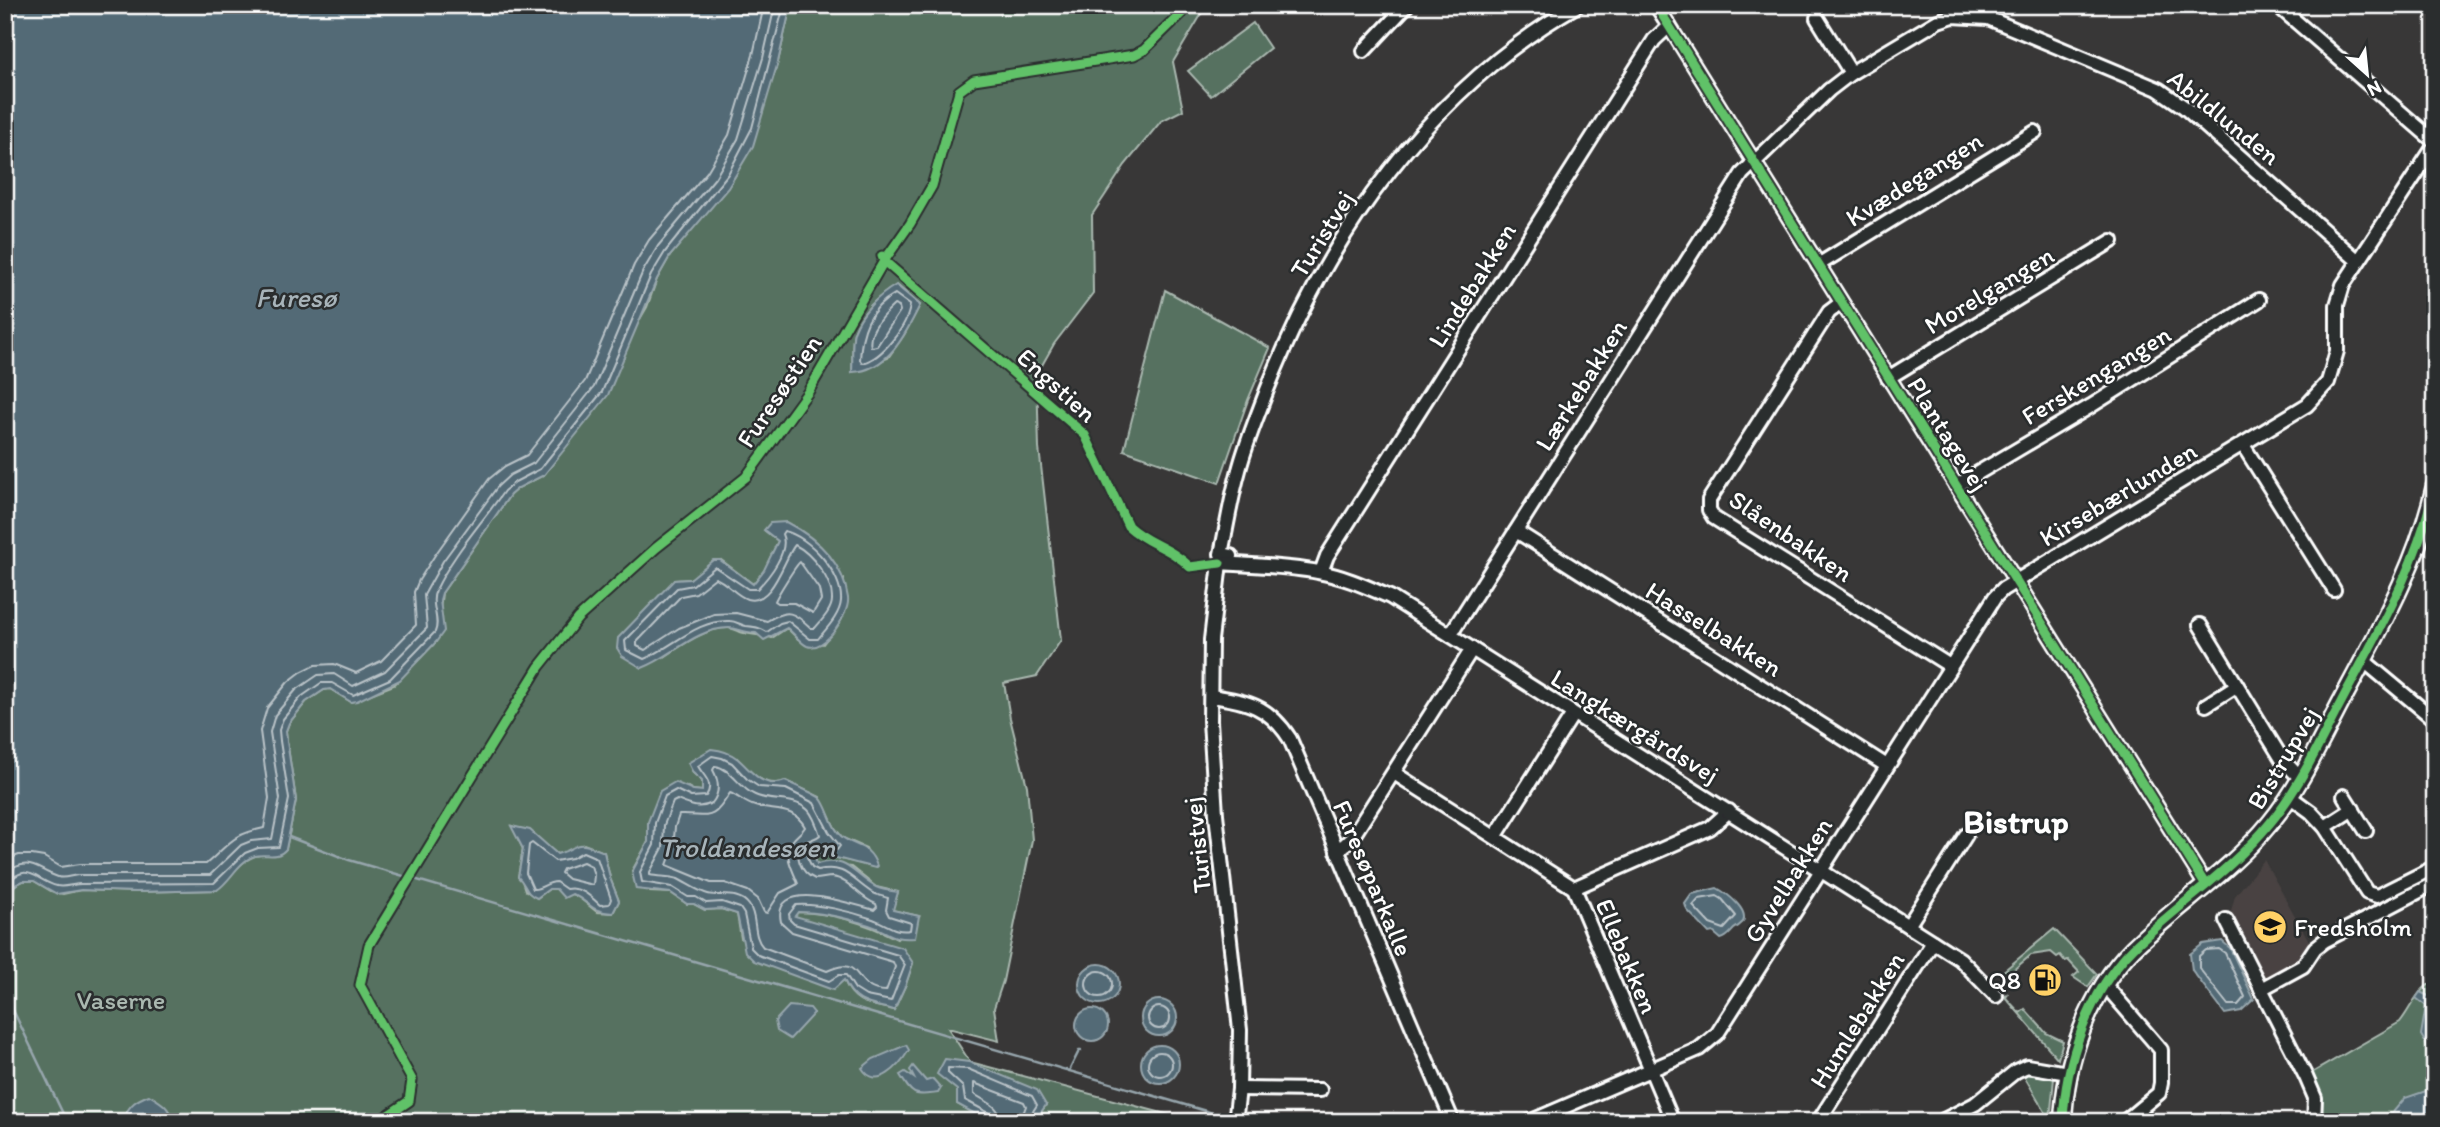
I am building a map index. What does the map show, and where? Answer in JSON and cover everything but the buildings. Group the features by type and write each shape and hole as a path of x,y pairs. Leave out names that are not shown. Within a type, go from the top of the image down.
{"main road":[{"name":"Bistrupvej","path":"2063,1122 2068,1073 2083,1027 2105,985 2134,947 2255,840 2289,796 2364,660 2411,567 2435,486"}],"street":[{"path":"1364,51 1407,5"},
{"name":"Turistvej","path":"1235,1122 1239,1089 1240,1030 1216,814 1210,696 1211,640 1226,560 1221,554 1242,460 1277,365 1330,258 1397,161 1439,112 1476,77 1516,44 1578,5"},
{"name":"Plantagevej","path":"1656,5 2205,884"},
{"path":"2277,5 2435,143"},
{"name":"Abildlunden","path":"1754,163 1803,113 1851,73 1938,21 1953,16 1988,18 2158,89 2184,107 2357,260"},
{"path":"1817,18 1851,73"},
{"name":"Lindebakken","path":"1321,572 1327,556 1654,40 1669,26"},
{"name":"Kvædegangen","path":"1818,265 2035,132"},
{"name":"Kirsebærlunden","path":"2016,582 2306,405 2328,382 2337,351 2337,305 2343,285 2435,143"},
{"name":"Lærkebakken","path":"1450,635 1742,174 1754,163"},
{"name":"Morelgangen","path":"1888,378 2112,242"},
{"name":"Ferskengangen","path":"1956,486 2124,386 2259,300"},
{"name":"Slåenbakken","path":"1841,303 1829,312 1724,476 1709,500 1709,510 1726,525 1950,666"},
{"path":"2243,445 2334,590"},
{"name":"Hasselbakken","path":"1517,531 1887,766"},
{"name":"Langkærgårdsvej","path":"1226,560 1321,572 1390,597 1933,942 1966,964 1996,996"},
{"name":"Gyvelbakken","path":"1529,1122 1699,1049 1717,1034 1995,597 2016,582"},
{"path":"2200,625 2282,760 2300,778"},
{"path":"1337,852 1351,839 1472,649"},
{"path":"2364,660 2435,720"},
{"path":"2206,705 2236,686"},
{"name":"Furesøparkalle","path":"1210,696 1242,700 1265,710 1280,724 1290,739 1453,1122"},
{"path":"1495,837 1573,714"},
{"name":"Ellebakken","path":"1394,773 1574,888 1673,1122"},
{"path":"2289,796 2311,812 2325,827 2367,893 2377,897 2435,867"},
{"path":"2344,796 2367,831"},
{"path":"2325,827 2353,809"},
{"path":"1574,888 1710,828 1729,811"},
{"path":"1908,926 1966,835"},
{"path":"2261,989 2304,966 2315,948 2324,941 2435,883"},
{"path":"2227,920 2315,1098 2314,1122"},
{"name":"Humlebakken","path":"1818,1122 1933,942"},
{"path":"2105,985 2161,1050 2159,1093 2124,1122"},
{"path":"1940,1122 1975,1104 2016,1070 2027,1066 2068,1073"},
{"path":"1239,1089 1320,1090"}],"shaded area":[{"name":"Fredsholm","path":"2264,860 2310,943 2300,959 2268,978 2262,975 2231,911 2235,896"}],"green space":[{"name":"Vaserne","path":"791,5 1207,5 1173,62 1183,110 1161,121 1125,165 1092,215 1093,293 1054,344 1037,374 1039,448 1061,640 1037,676 1004,683 1027,786 1032,840 1003,981 994,1008 999,1041 948,1028 970,1062 1196,1122 1034,1122 1046,1105 957,1090 957,1104 990,1122 5,1122 5,897 15,885 23,881 34,881 51,891 63,894 81,890 217,890 249,858 274,855 286,849 296,800 286,731 289,723 306,702 324,690 330,689 351,702 394,685 436,642 442,593 510,495 544,475 567,445 647,307 657,279 670,256 734,178 778,62","holes":["897,285 920,305 888,358 852,372 853,341 857,325 871,305","764,530 844,579 842,619 823,644 798,639 787,628 772,638 728,628 703,634 666,656 674,580 690,579 721,560 753,584 764,571 778,541","737,758 752,774 764,781 786,781 820,797 843,838 866,848 874,867 821,854 813,855 817,864 851,867 876,887 898,892 892,910 919,916 897,939 837,917 798,912 794,917 840,931 913,963 894,1010 858,999 844,980 741,938 737,914 721,909 705,910 694,904 687,904 671,893 650,892 632,871 648,842 688,787 702,791 702,781 693,773","512,826 531,833 557,854 584,844 604,852 619,901 613,913 597,912 577,896 556,889 549,889 537,898 525,890 518,877 523,849"]},
{"path":"1253,23 1270,48 1211,96 1188,71"},
{"path":"1165,290 1270,348 1248,400 1219,483 1124,450"},
{"path":"2054,929 2097,974 2088,987 2073,977 2079,972 2068,960 2065,961 2060,955 2057,957 2051,952 2031,955 2005,977 2001,973"},
{"path":"2435,981 2435,1122 2320,1122 2318,1097 2310,1074 2400,1022 2419,994"},
{"path":"2008,993 2006,998 2020,1013 2025,1009 2046,1033 2063,1041 2058,1059 2005,997"},
{"path":"2026,1074 2054,1078 2050,1120 2024,1076"}],"water":[{"name":"Furesø","path":"5,5 791,5 778,62 753,146 728,188 670,256 657,279 608,395 544,475 510,495 442,593 440,600 444,631 400,680 351,702 330,689 324,690 306,702 289,723 286,731 296,800 286,849 275,855 259,855 249,859 217,890 81,890 57,894 34,881 23,881 15,885 5,897"},
{"path":"896,285 920,305 915,316 902,339 886,358 865,370 852,372 853,341 857,325 871,305"},
{"path":"786,522 827,552 841,573 845,585 848,605 845,613 835,630 821,644 807,646 787,628 764,640 756,633 729,628 717,629 694,638 642,668 622,656 617,648 618,638 674,580 690,579 713,560 720,560 753,584 764,570 778,541 764,530 770,523"},
{"name":"Troldandesøen","path":"711,749 732,755 764,781 785,781 820,798 837,832 870,853 877,866 875,868 821,854 814,855 817,864 843,864 876,887 898,892 893,910 919,916 915,938 906,938 895,937 869,925 834,916 798,912 795,916 903,948 913,963 894,1010 858,999 844,980 833,990 754,961 745,952 737,914 721,909 705,910 694,904 687,904 671,893 636,889 632,872 648,842 648,822 660,791 675,782 702,791 702,781 693,773 688,763"},
{"path":"511,826 530,830 557,854 578,845 604,852 619,901 613,913 595,909 572,894 564,898 556,889 549,889 537,898 530,894 518,877 523,849"},
{"path":"1717,888 1736,902 1744,917 1743,922 1721,939 1713,932 1709,933 1687,910 1685,904 1692,894"},
{"path":"2222,941 2230,948 2254,999 2241,1011 2225,1014 2192,970 2190,954 2203,944"},
{"path":"1099,964 1113,970 1119,984 1113,998 1099,1004 1085,998 1079,984 1085,970"},
{"path":"2420,992 2435,999 2435,1059 2421,1035 2426,1006 2416,998"},
{"path":"1159,1000 1172,1005 1177,1018 1172,1031 1159,1036 1146,1031 1141,1018 1146,1005"},
{"path":"789,1006 810,1008 814,1013 790,1039 777,1031 775,1021"},
{"path":"1092,1009 1103,1014 1108,1025 1103,1036 1092,1041 1081,1036 1076,1025 1081,1014"},
{"path":"906,1045 909,1050 888,1074 874,1077 862,1068 873,1059"},
{"path":"1160,1045 1173,1051 1179,1064 1173,1077 1160,1083 1147,1077 1141,1064 1147,1051"},
{"path":"945,1059 969,1062 1037,1090 1046,1105 1034,1122 990,1122 957,1104 957,1090 937,1074"},
{"path":"913,1066 926,1081 933,1079 941,1088 938,1093 924,1095 911,1091 900,1075 905,1072 914,1078 910,1070"},
{"path":"2435,1088 2435,1122 2381,1122 2405,1098"},
{"path":"149,1095 166,1108 171,1115 170,1122 127,1122 124,1117 131,1106"}],"waterway":[{"path":"2290,5 2301,15"},
{"path":"2314,26 2376,82"},
{"path":"289,837 349,860 1223,1116"},
{"path":"5,919 9,994 13,1010 67,1122"},
{"path":"1069,1071 1081,1051"}],"cycle path":[{"name":"Furesøstien","path":"378,1122 409,1101 412,1080 360,985 369,945 539,667 578,618 656,548 746,477 808,392 884,261 932,186 959,91 974,80 1134,55 1144,50 1190,5"},
{"path":"1656,5 2205,884"},
{"name":"Engstien","path":"882,256 884,261 1085,435 1128,526 1190,567 1220,563"},
{"path":"2063,1122 2074,1052 2092,1006 2104,985 2133,948 2255,840 2290,795 2395,598 2418,544 2435,486"}],"place":[{"name":"Fredsholm","path":"2270,927"},
{"name":"Q8","path":"2045,980"}],"district":[{"name":"Bistrup","path":"2016,821"}]}
